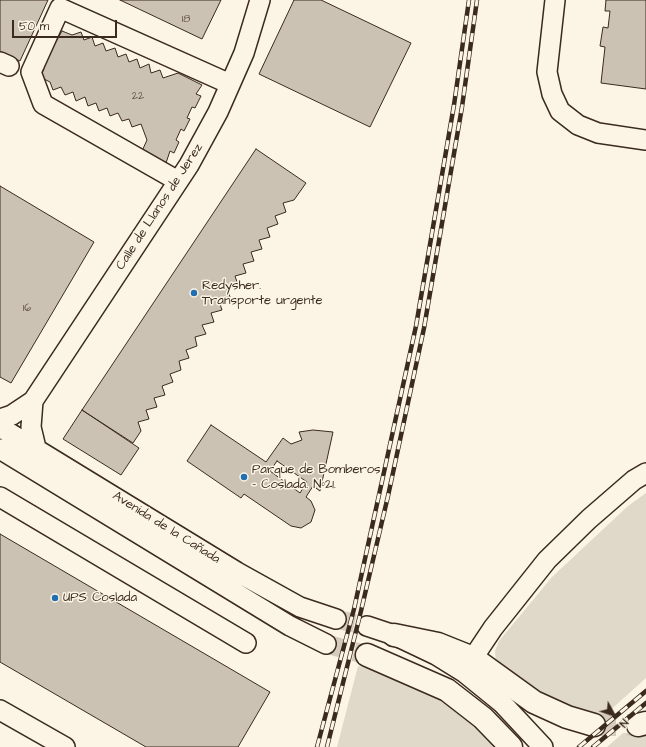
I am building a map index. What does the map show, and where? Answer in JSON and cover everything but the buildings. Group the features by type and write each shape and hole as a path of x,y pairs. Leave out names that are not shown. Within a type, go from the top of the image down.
{"highway":[{"path":"394,635 438,644 473,658 534,702 567,717 594,724"},
{"path":"367,655 447,690 483,718 511,747"}],"street":[{"name":"Calle de Llanos de Jerez","path":"0,419 12,415 33,401 178,181 209,130 230,84 244,52 260,0"},
{"path":"555,0 547,72 552,94 560,111 578,125 598,133 646,140"},
{"path":"178,181 43,104 31,72 60,8 230,84"},
{"name":"Calle de Llanos de Jerez","path":"33,401 31,427 36,448"},
{"name":"Avenida de la Cañada","path":"0,427 237,572 300,607 336,619"},
{"name":"Avenida de la Cañada","path":"0,449 290,626 326,644"},
{"path":"473,658 493,628 547,560 589,519 634,480 646,473"},
{"path":"0,497 246,643"},
{"path":"366,626 394,635 436,655 478,683 517,718 540,744"},
{"path":"367,655 414,665 447,680 491,707 540,744"},
{"path":"0,710 65,747"}],"shaded area":[{"path":"646,493 646,678 606,714 592,714 551,703 496,664 495,651 499,641 552,577 628,506"},
{"path":"358,666 391,674 445,701 502,747 337,747"},
{"path":"623,733 646,733 646,747 607,747"}],"tunnel":[{"path":"336,619 367,626"},
{"path":"326,644 367,655"},
{"path":"594,725 638,725"}],"railway":[{"path":"317,747 354,609 416,326 454,105 469,0"},
{"path":"327,747 388,496 424,328 462,107 477,0"},
{"path":"579,747 646,691"},
{"path":"593,747 646,703"}],"place":[{"name":"Redysher. Transporte urgente","path":"194,293"},
{"name":"Parque de Bomberos - Coslada. Nº21.","path":"244,477"},
{"name":"UPS Coslada","path":"55,598"}]}
